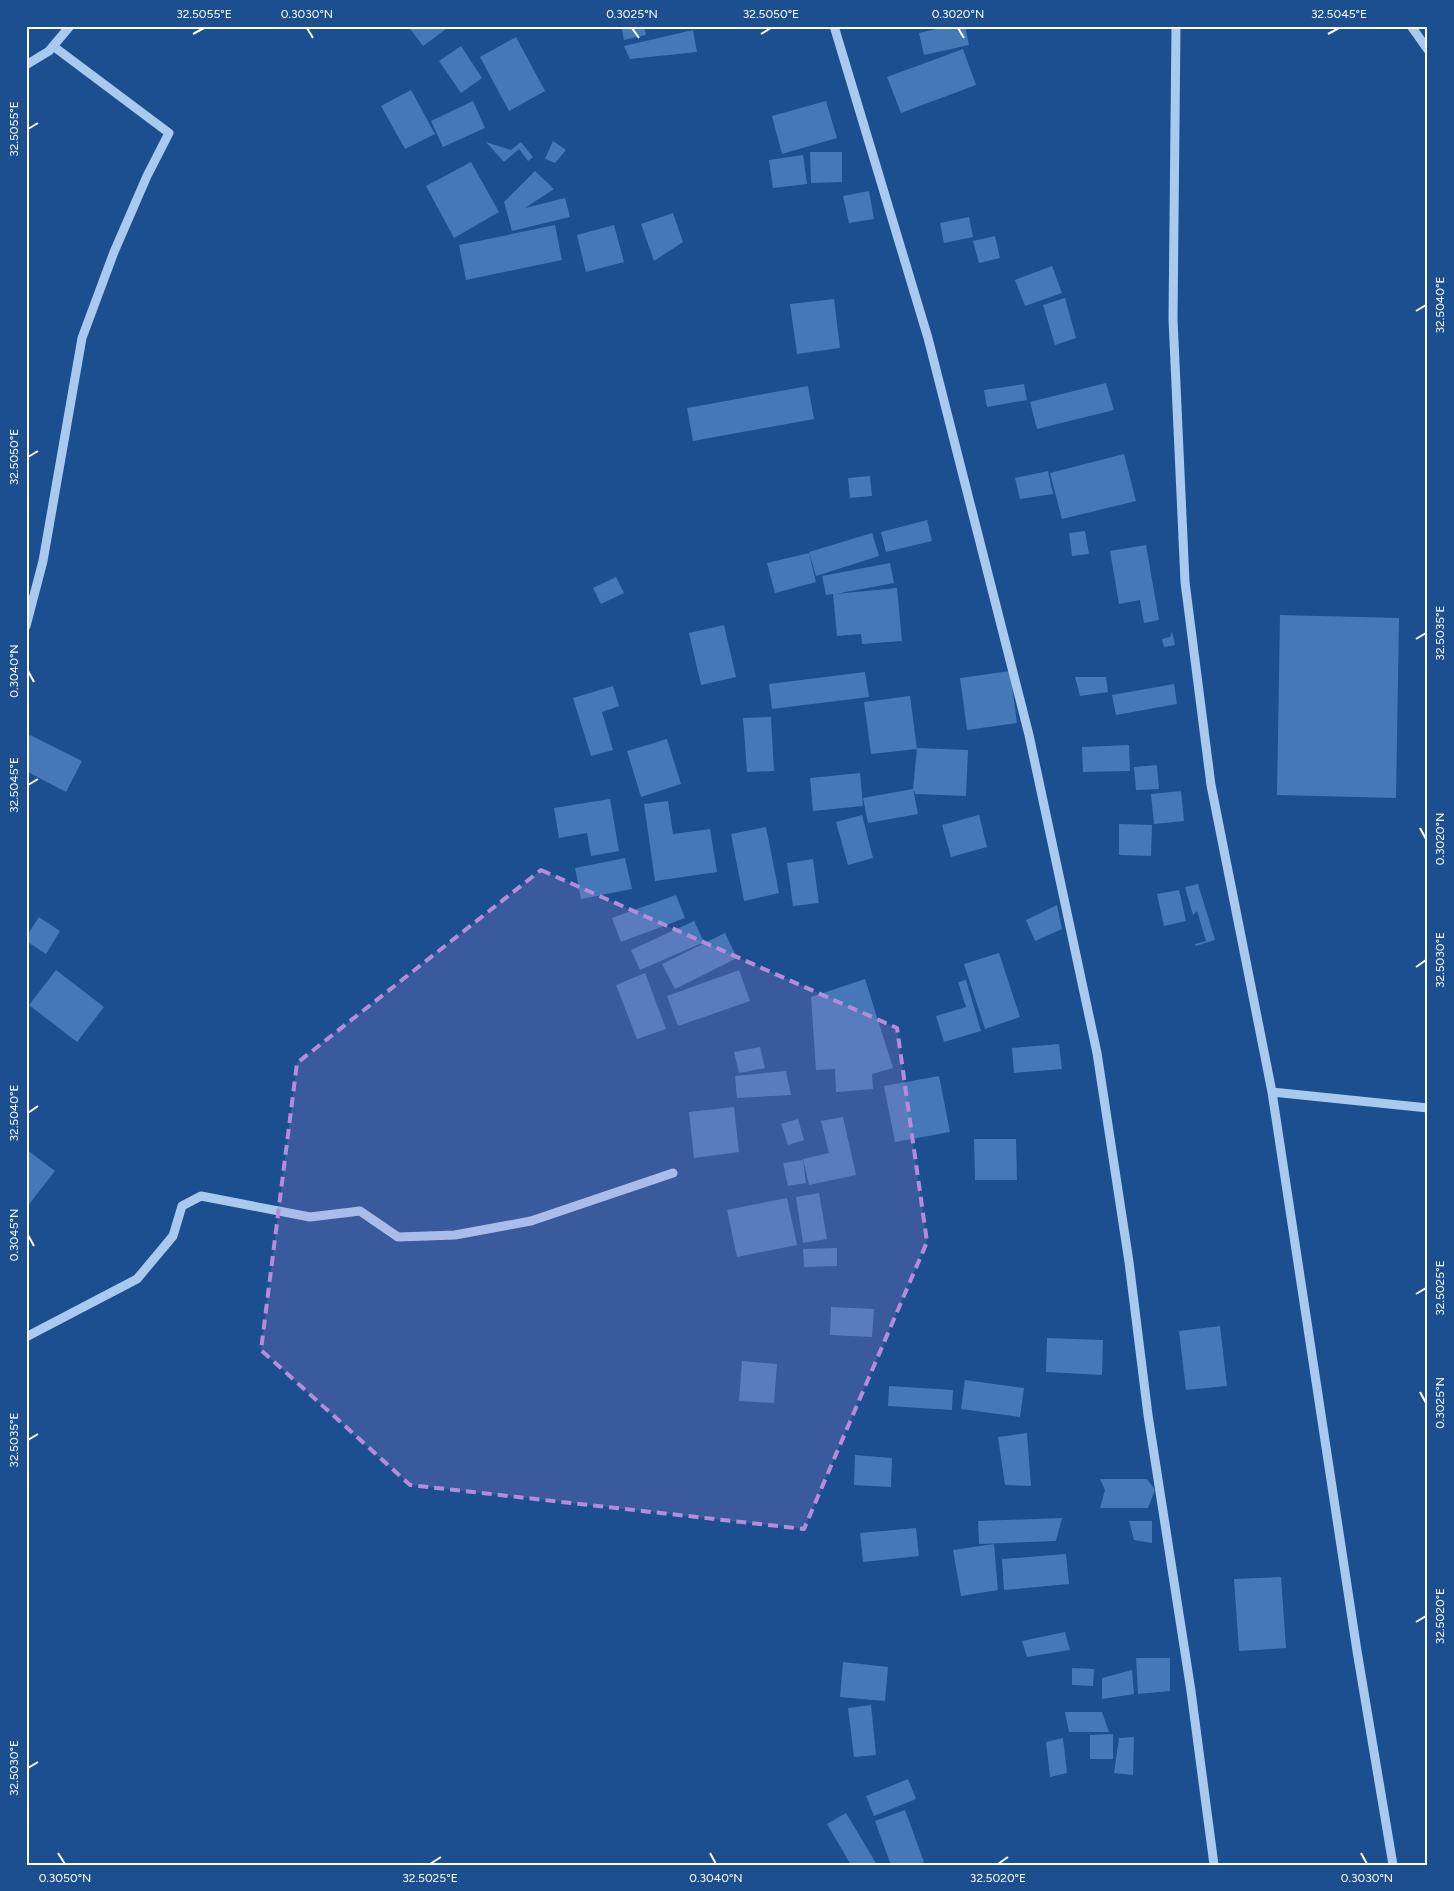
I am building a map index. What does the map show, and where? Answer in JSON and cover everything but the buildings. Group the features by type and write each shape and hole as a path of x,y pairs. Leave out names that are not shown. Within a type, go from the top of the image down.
{"street":[{"path":"26,65 49,51 70,26"},
{"path":"834,26 928,338 1029,735 1097,1054 1130,1262 1148,1415 1190,1691 1214,1865"},
{"path":"1176,26 1173,319 1185,582 1211,785 1272,1092 1357,1651 1393,1865"},
{"path":"1411,26 1428,50"},
{"path":"26,626 43,561 82,338 114,252 147,176 169,133 53,46"},
{"path":"1272,1092 1428,1108"},
{"path":"26,1337 137,1279 173,1236 182,1206 201,1196 310,1217 360,1210 398,1237 455,1235 531,1220 672,1173"}],"highlighted area":[{"path":"541,870 897,1028 927,1242 804,1529 410,1485 261,1350 297,1063"}]}
